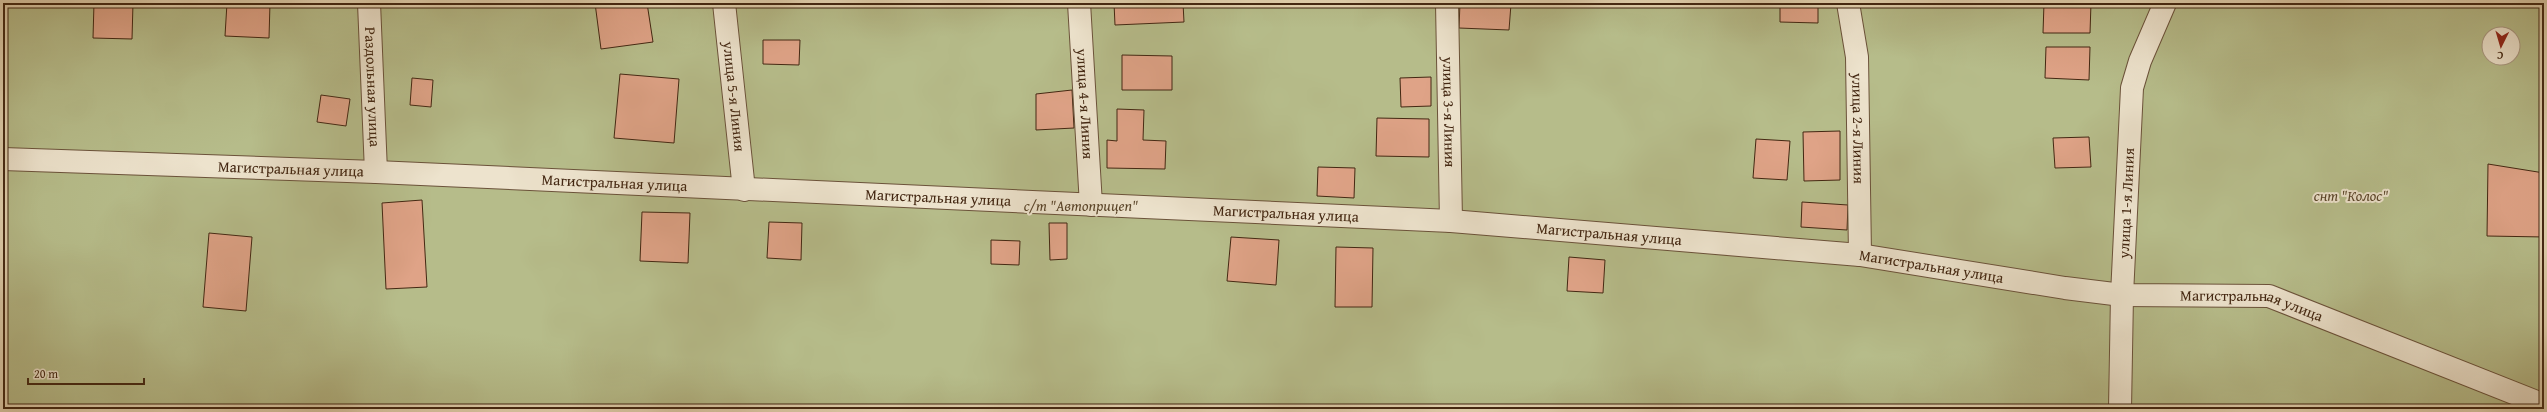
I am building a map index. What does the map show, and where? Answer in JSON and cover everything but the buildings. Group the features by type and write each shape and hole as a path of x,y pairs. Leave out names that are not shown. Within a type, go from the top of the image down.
{"street":[{"name":"Раздольная улица","path":"369,3 376,172"},
{"name":"улица 5-я Линия","path":"724,3 744,190"},
{"name":"улица 4-я Линия","path":"1079,3 1091,205"},
{"name":"улица 3-я Линия","path":"1446,3 1451,221"},
{"name":"улица 2-я Линия","path":"1848,3 1857,57 1860,255"},
{"name":"улица 1-я Линия","path":"2120,409 2122,295 2132,88 2140,61 2165,3"},
{"name":"Магистральная улица","path":"3,159 376,172 744,190 1451,221 1860,255 2065,288 2122,295 2269,296 2544,405"}],"green space":[{"name":"с/т \"Автоприцеп\"","path":"3,3 2544,3 2544,409 3,409"}],"park label":[{"name":"снт \"Колос\"","path":"2351,196"}]}
